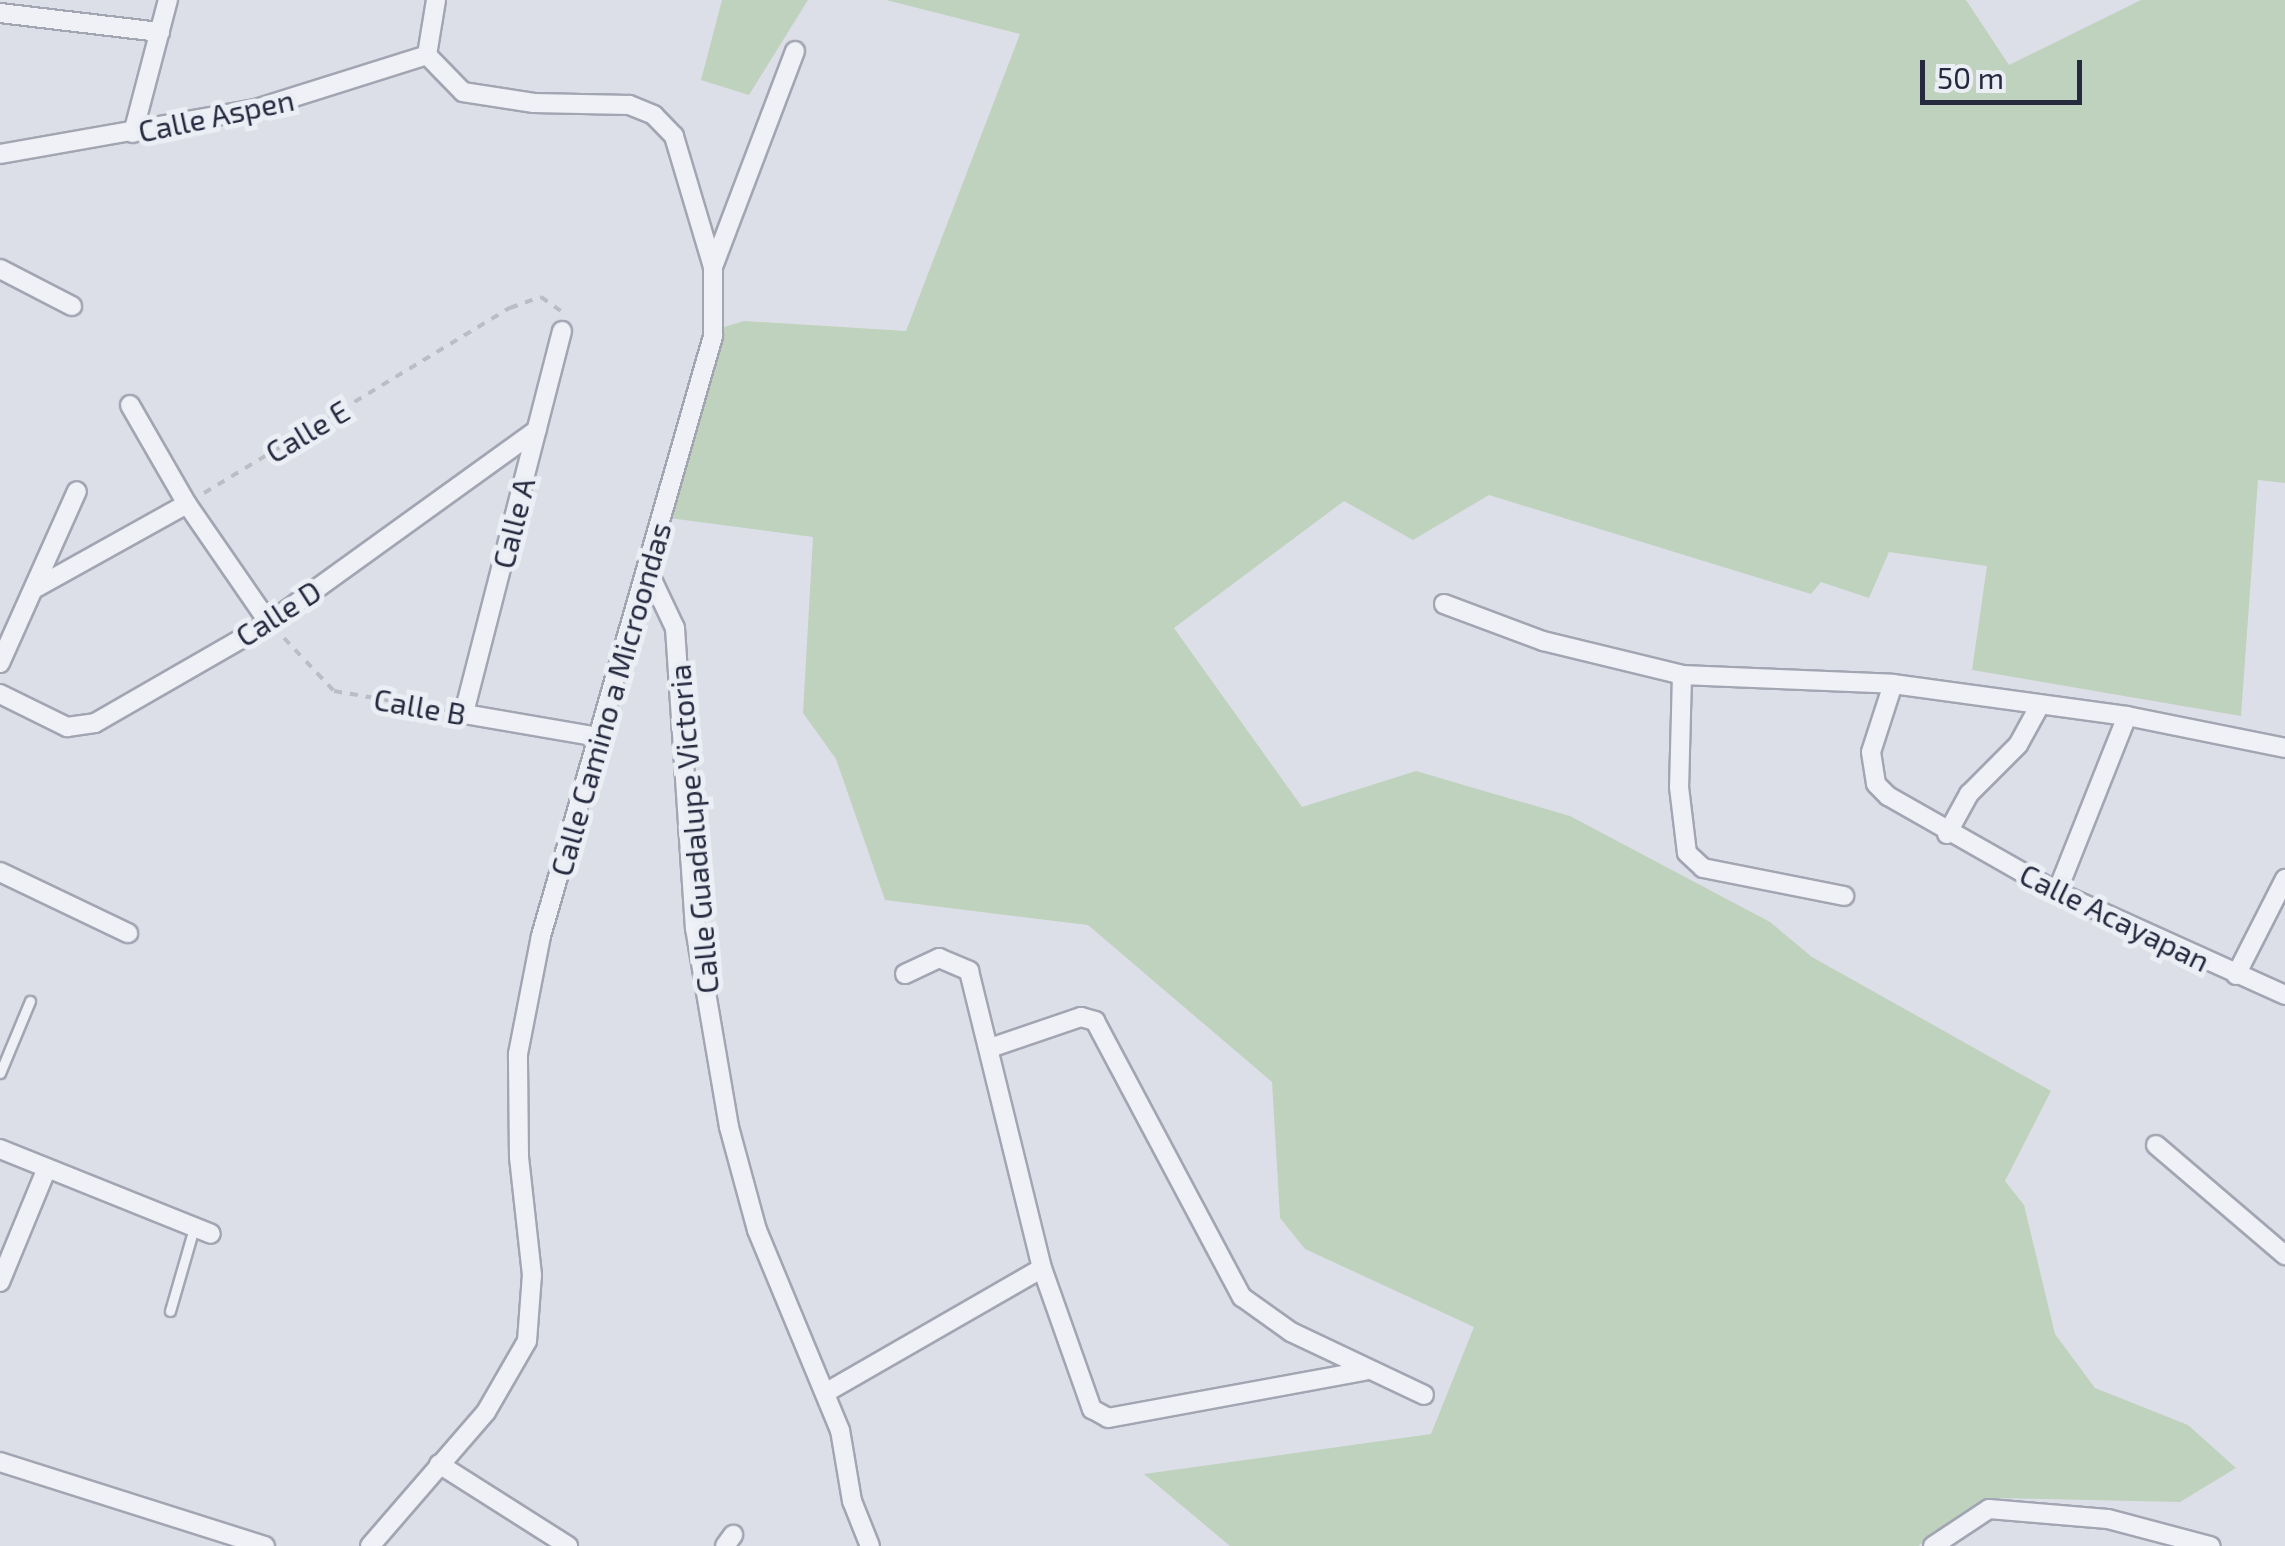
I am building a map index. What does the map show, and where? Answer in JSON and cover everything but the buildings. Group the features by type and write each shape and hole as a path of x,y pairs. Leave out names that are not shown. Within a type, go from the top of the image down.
{"street":[{"path":"133,134 168,0"},
{"path":"427,55 436,0"},
{"path":"0,13 160,32"},
{"path":"713,267 796,51"},
{"name":"Calle Aspen","path":"0,154 133,134 353,83 427,55"},
{"name":"Calle Camino a Microondas","path":"370,1546 486,1412 527,1341 532,1275 520,1157 518,1054 541,936 713,336 713,267 688,169 674,136 654,115 590,99 484,98 462,92 427,55"},
{"path":"0,270 72,306"},
{"name":"Calle A","path":"464,714 562,331"},
{"path":"130,405 188,504 269,623"},
{"name":"Calle D","path":"0,694 67,727 95,723 269,623 537,430"},
{"path":"0,663 77,491"},
{"path":"34,589 188,504"},
{"name":"Calle Guadalupe Victoria","path":"648,571 675,628 696,928 728,1127 757,1230 840,1430 852,1501 870,1546"},
{"path":"1444,604 1543,641 1682,675 1893,684 2127,716 2285,748"},
{"path":"1682,675 1679,787 1688,853 1703,868 1844,896"},
{"name":"Calle Acayapan","path":"1893,684 1870,770 1888,796 1947,834 2057,892 2285,995"},
{"path":"1947,834 1969,794 2018,745 2040,705"},
{"name":"Calle B","path":"464,714 599,737"},
{"path":"2057,892 2127,716"},
{"path":"0,872 128,933"},
{"path":"2236,975 2285,879"},
{"path":"905,974 940,958 969,970 1042,1268 1092,1409 1108,1418 1365,1370"},
{"path":"990,1048 1081,1016 1095,1021 1242,1298 1365,1370 1424,1395"},
{"path":"2156,1145 2285,1255"},
{"path":"0,1149 202,1230"},
{"path":"0,1282 47,1168"},
{"path":"825,1393 1042,1268"},
{"path":"0,1462 265,1546"},
{"path":"438,1464 568,1546"},
{"path":"1933,1546 1989,1509 2108,1519 2210,1546"}],"lane":[{"path":"0,1073 30,1001"},
{"path":"170,1312 202,1230"}],"path":[{"name":"Calle E","path":"188,504 510,308 541,297 560,310 562,331"},
{"name":"Calle B","path":"269,623 334,691 464,714"}],"green space":[{"path":"722,0 808,0 749,95 701,80"},
{"path":"886,0 1966,0 2009,65 2141,0 2285,0 2285,483 2258,480 2241,716 1972,670 1987,566 1889,552 1869,598 1821,582 1811,594 1489,495 1413,540 1344,501 1174,628 1302,807 1416,771 1570,816 1770,922 1812,957 2051,1091 2005,1181 2024,1205 2055,1334 2095,1388 2188,1425 2236,1468 2180,1502 1994,1498 1918,1546 1230,1546 1144,1474 1431,1434 1474,1327 1305,1249 1280,1218 1272,1082 1088,925 885,900 836,759 803,713 813,537 669,518 724,327 744,321 906,331 1020,34"}]}
